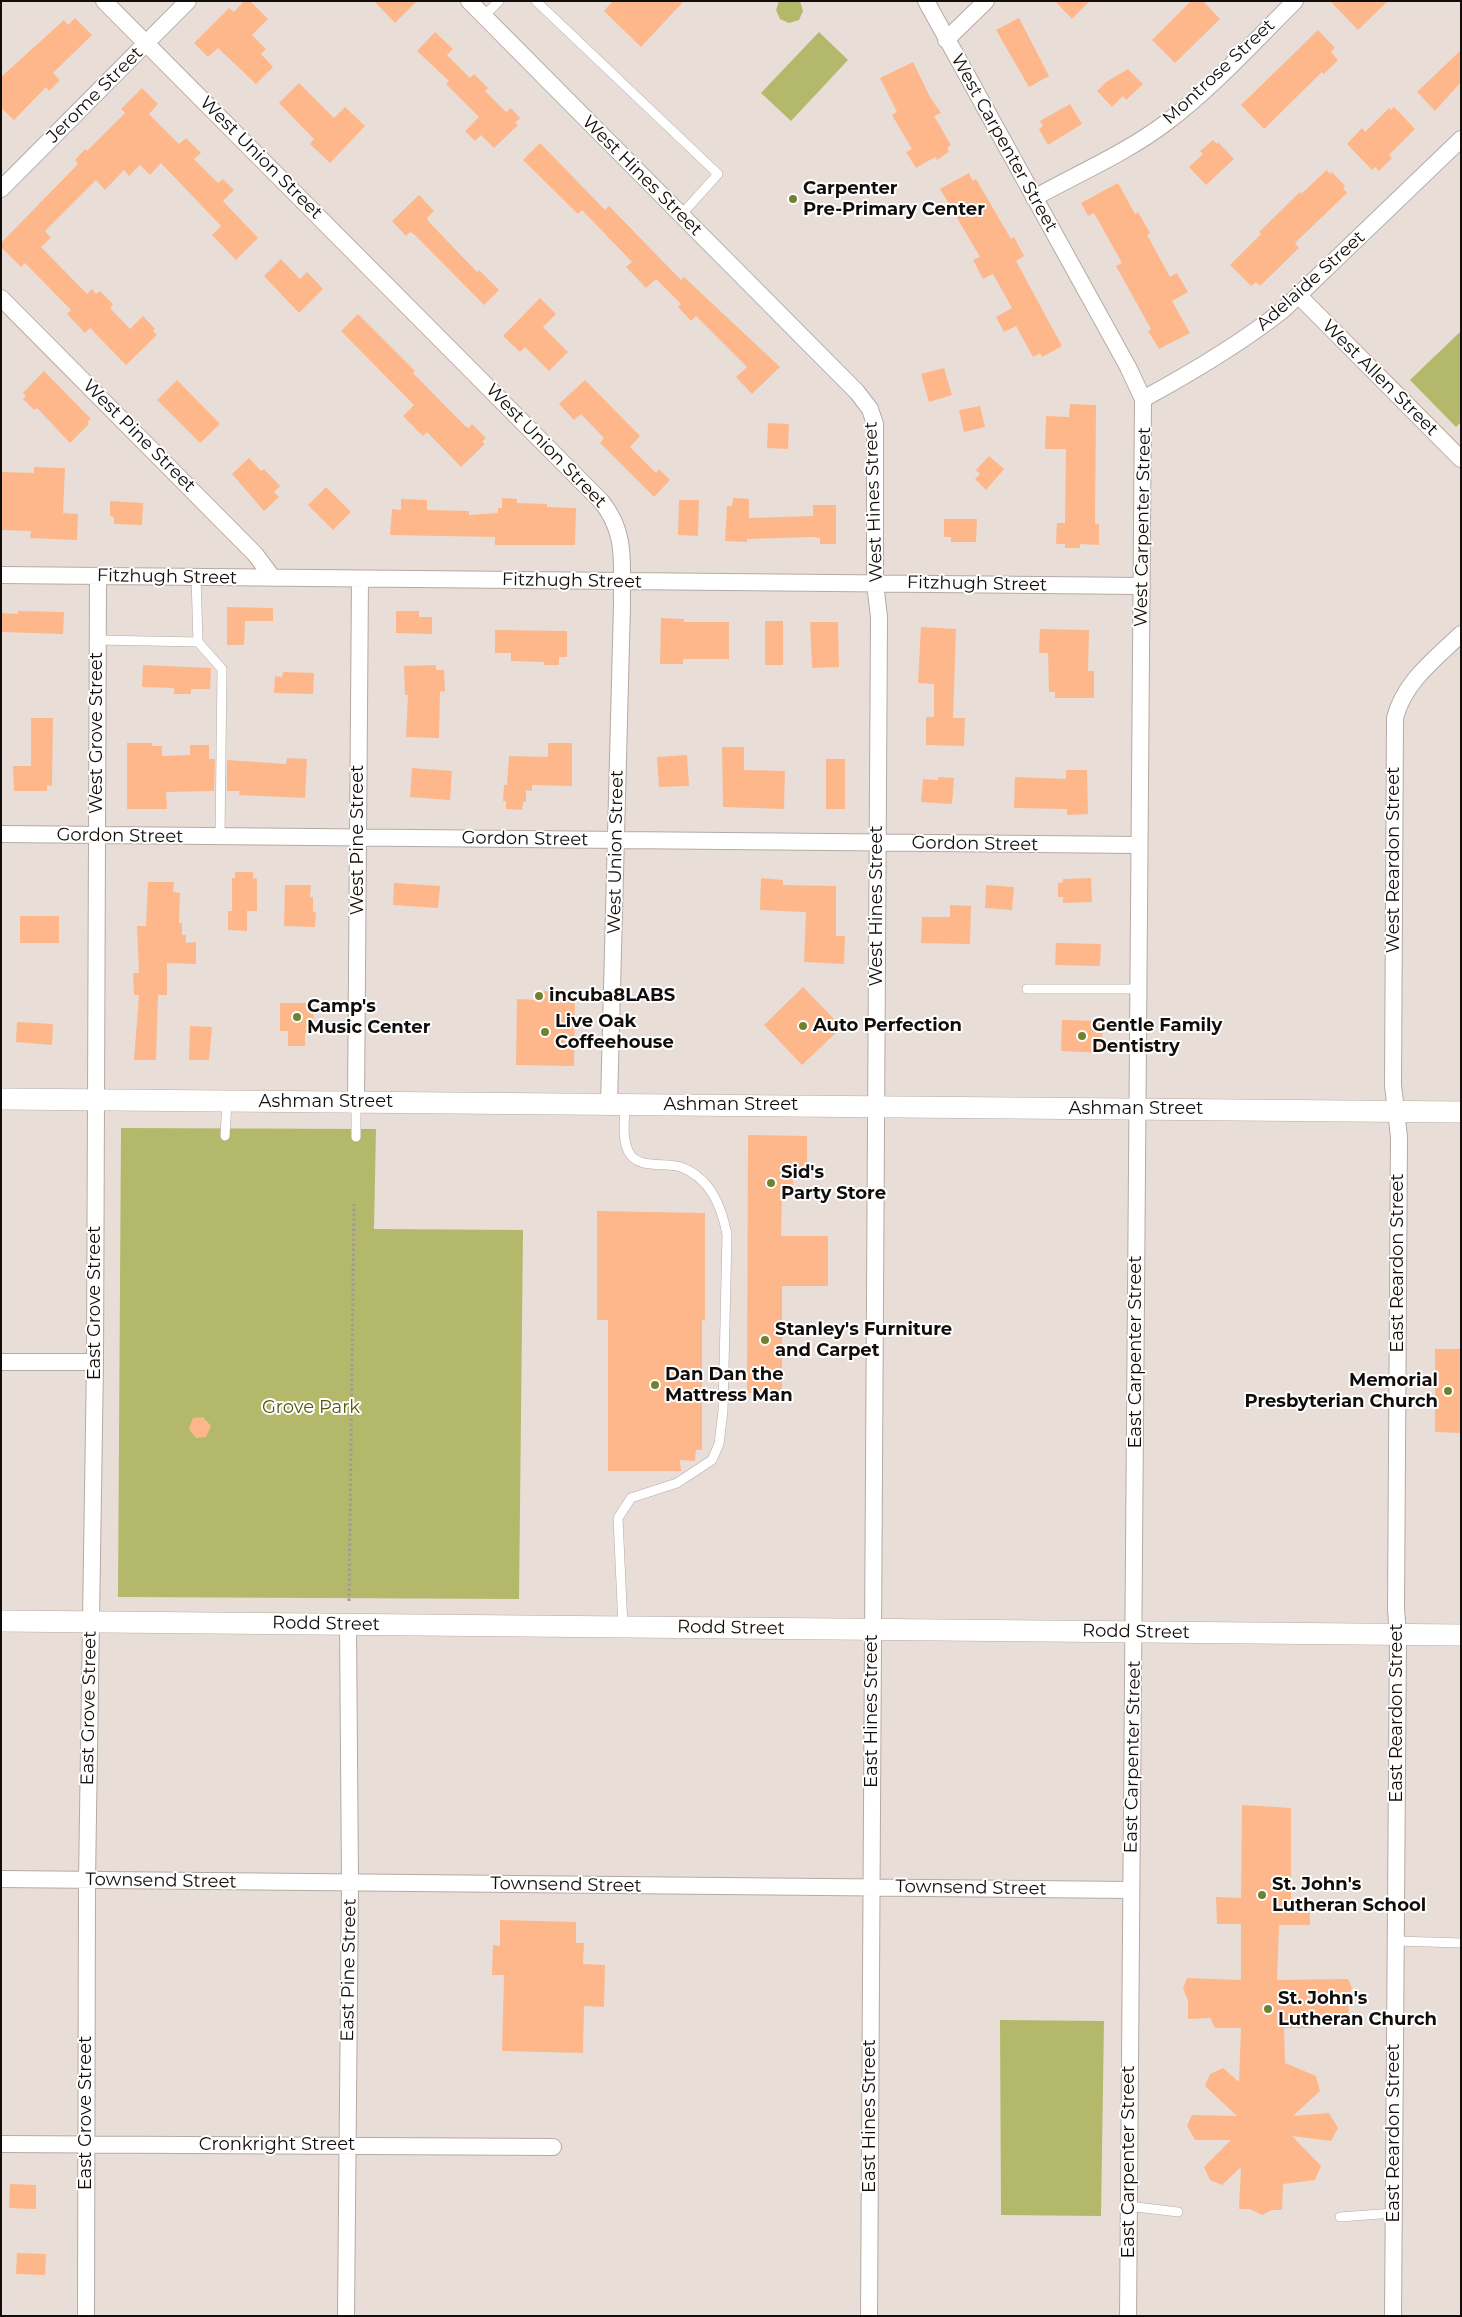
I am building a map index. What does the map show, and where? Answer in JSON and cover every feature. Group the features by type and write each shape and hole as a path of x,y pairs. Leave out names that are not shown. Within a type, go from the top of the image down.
{"street":[{"name":"West Union Street","path":"104,1 601,500 612,516 621,538 622,581 617,840 617,1104"},
{"name":"Jerome Street","path":"1,189 188,1"},
{"name":"West Hines Street","path":"469,1 857,392 870,409 875,424 876,442 875,583 880,617 876,1106"},
{"name":"West Carpenter Street","path":"926,1 1128,366 1143,399 1138,1109"},
{"path":"946,40 986,1"},
{"name":"Montrose Street","path":"1034,198 1143,138 1165,123 1186,107 1295,1"},
{"name":"Adelaide Street","path":"1143,399 1174,382 1252,333 1299,296 1458,148"},
{"name":"West Allen Street","path":"1299,296 1461,459"},
{"name":"West Pine Street","path":"1,298 9,314 256,554 272,578"},
{"name":"Fitzhugh Street","path":"1,575 1142,586"},
{"name":"West Grove Street","path":"95,1100 98,576"},
{"name":"West Pine Street","path":"356,1102 360,579"},
{"name":"West Reardon Street","path":"1396,1111 1393,1085 1395,718 1398,705 1414,680 1461,634"},
{"name":"Gordon Street","path":"1,834 1139,845"},
{"name":"Ashman Street","path":"1,1099 1461,1112"},
{"name":"East Grove Street","path":"86,2316 87,1880 95,1362 95,1100"},
{"name":"East Hines Street","path":"869,2316 876,1106"},
{"name":"East Carpenter Street","path":"1128,2316 1138,1109"},
{"name":"East Reardon Street","path":"1393,2316 1398,1634 1396,1609 1399,1138 1396,1111"},
{"path":"1,1362 95,1362"},
{"name":"Rodd Street","path":"1,1621 1461,1635"},
{"name":"East Pine Street","path":"346,2316 350,1882 348,1625"},
{"name":"Townsend Street","path":"1,1879 1131,1890"},
{"name":"Cronkright Street","path":"1,2144 553,2147"}],"lane":[{"path":"484,16 499,1"},
{"path":"536,1 718,174 681,215"},
{"path":"196,577 198,642 222,670 220,836"},
{"path":"98,640 198,642"},
{"path":"1027,990 1138,988"},
{"path":"225,1136 227,1101"},
{"path":"356,1102 356,1137"},
{"path":"617,1104 630,1154 637,1162 680,1167 707,1184 722,1209 727,1234 723,1411 719,1444 712,1460 677,1483 631,1498 618,1518 623,1627"},
{"path":"1396,1940 1461,1943"},
{"path":"1128,2206 1178,2212"},
{"path":"1340,2217 1394,2213"}],"path":[{"path":"349,1601 354,1204"}],"green space":[{"path":"779,1 800,1 803,11 799,20 789,23 780,19 776,10"},
{"path":"819,32 848,60 791,121 761,93"},
{"path":"1461,331 1461,422 1456,427 1410,380"},
{"name":"Grove Park","path":"121,1128 376,1129 374,1229 523,1230 519,1599 118,1597"},
{"path":"1000,2020 1104,2021 1101,2216 1001,2215"}],"building":[{"path":"244,1 250,1 268,19 252,35 266,49 261,54 273,67 256,84 218,48 208,57 194,43 229,8 234,12"},
{"path":"374,1 417,1 395,23"},
{"path":"613,1 684,1 641,47 604,11"},
{"path":"1055,1 1090,1 1072,19"},
{"path":"1191,1 1203,1 1220,19 1175,63 1152,40"},
{"path":"1330,1 1388,1 1358,30"},
{"path":"75,18 92,35 53,73 60,80 49,91 46,87 14,120 1,108 1,77 64,20 68,25"},
{"path":"1019,18 1049,76 1029,87 996,30"},
{"path":"1318,30 1335,48 1331,52 1338,60 1324,74 1322,72 1264,129 1241,105"},
{"path":"435,32 453,49 447,55 470,78 474,74 488,88 485,91 506,112 511,108 520,118 515,123 518,125 494,148 481,135 475,141 465,131 479,117 446,84 449,81 417,51"},
{"path":"1461,50 1461,82 1435,111 1417,92"},
{"path":"913,62 930,97 941,113 934,116 951,145 947,148 949,152 937,160 935,157 916,168 906,152 912,149 892,115 897,112 880,78"},
{"path":"1128,69 1143,84 1126,100 1123,96 1112,107 1097,91 1106,82"},
{"path":"299,83 334,118 345,107 365,126 330,163 310,144 314,139 279,103"},
{"path":"142,88 158,104 149,114 179,144 186,138 201,153 194,159 218,183 223,179 234,190 223,201 258,238 236,260 212,235 221,226 161,163 150,175 140,165 129,176 124,170 105,190 96,180 45,231 51,238 41,247 87,294 92,289 96,294 100,291 113,304 110,308 130,329 143,316 155,329 153,331 157,335 126,365 90,328 85,333 67,314 71,310 25,263 21,267 1,247 1,243 78,164 75,160 85,149 87,151 125,113 121,109"},
{"path":"1070,104 1082,124 1048,145 1039,129 1043,126 1040,121"},
{"path":"1394,107 1415,129 1389,155 1392,158 1379,171 1375,167 1372,170 1347,144 1362,128 1365,132 1389,108 1391,110"},
{"path":"1213,140 1217,144 1218,142 1234,159 1206,185 1189,167 1203,154 1200,151"},
{"path":"540,143 605,210 609,206 681,280 684,277 780,367 752,394 736,377 747,367 696,316 691,321 678,307 681,304 656,279 646,288 626,267 632,262 582,210 578,214 523,160"},
{"path":"1327,170 1330,174 1332,172 1345,186 1343,188 1347,193 1295,243 1299,248 1260,286 1256,282 1251,286 1230,265 1261,234 1259,232 1300,192 1301,194"},
{"path":"969,173 973,181 976,179 1011,239 1014,237 1024,256 1016,261 1062,346 1042,357 1040,353 1033,357 1016,326 1004,332 996,317 1012,308 993,274 983,279 973,260 980,257 940,189"},
{"path":"1118,183 1135,214 1138,212 1150,233 1147,235 1170,277 1177,273 1188,292 1172,301 1190,333 1159,349 1148,331 1151,329 1116,266 1122,263 1094,213 1088,216 1081,203"},
{"path":"419,195 434,211 427,218 429,222 477,272 479,270 499,290 484,305 415,235 410,232 406,236 392,221"},
{"path":"281,259 300,279 307,272 323,289 299,313 264,276"},
{"path":"540,298 556,314 543,327 568,352 549,371 525,347 520,352 503,336"},
{"path":"358,314 415,371 413,373 465,426 469,428 472,424 486,438 482,442 485,444 461,467 427,432 423,436 403,416 414,405 341,331"},
{"path":"944,368 952,395 929,402 921,374"},
{"path":"44,371 91,419 87,422 89,424 70,443 37,408 34,410 23,399 26,396 23,393"},
{"path":"177,380 220,424 200,443 157,400"},
{"path":"585,380 640,436 630,447 656,473 659,469 670,480 654,497 600,443 604,438 581,414 574,420 559,404"},
{"path":"1070,404 1096,405 1095,524 1099,524 1099,545 1080,544 1080,548 1065,548 1065,544 1056,544 1057,523 1065,523 1066,449 1045,449 1046,416 1069,417"},
{"path":"980,406 985,427 964,432 959,410"},
{"path":"768,423 789,424 788,449 767,448"},
{"path":"989,456 1004,469 986,490 975,479 980,474 976,470"},
{"path":"249,458 261,471 264,469 280,486 274,492 279,497 264,511 232,474"},
{"path":"34,467 65,468 63,513 78,514 77,540 30,538 31,531 1,530 1,472 34,473"},
{"path":"326,487 351,512 333,530 308,505"},
{"path":"502,498 517,499 517,503 547,504 547,507 576,508 575,545 495,545 495,537 390,535 392,509 401,510 401,499 427,500 427,510 469,511 469,515 498,513 498,508 502,508"},
{"path":"733,498 749,499 749,518 813,516 813,505 836,505 836,544 820,544 820,538 813,537 747,539 747,542 725,541 727,506 732,506"},
{"path":"679,500 699,500 698,536 678,535"},
{"path":"110,501 143,503 142,525 114,524 114,517 110,516"},
{"path":"944,519 977,519 976,542 951,542 951,537 944,537"},
{"path":"227,607 273,608 273,621 245,621 244,645 227,645"},
{"path":"18,611 64,612 63,634 1,632 1,613 18,614"},
{"path":"396,611 419,611 419,617 432,617 432,634 396,633"},
{"path":"661,618 684,619 684,622 729,622 729,659 683,659 683,664 660,664"},
{"path":"765,621 783,621 783,665 765,665"},
{"path":"810,622 838,622 839,667 812,668"},
{"path":"921,627 956,629 953,718 965,718 964,746 926,745 926,717 934,717 934,684 918,683"},
{"path":"1040,629 1089,630 1088,671 1094,671 1094,698 1055,698 1055,692 1049,692 1048,653 1039,653"},
{"path":"495,630 567,631 567,657 559,657 559,665 544,665 544,662 511,661 511,653 495,653"},
{"path":"143,665 211,668 210,689 191,689 191,694 174,694 174,688 142,687"},
{"path":"436,665 436,670 444,670 445,692 440,691 439,738 406,737 408,695 405,695 404,666"},
{"path":"283,672 314,673 313,694 274,693 275,676 282,677"},
{"path":"31,718 53,718 52,786 47,785 47,791 14,791 13,766 31,766"},
{"path":"127,743 152,743 152,746 162,746 162,756 190,755 190,745 209,745 209,759 215,759 214,791 166,792 167,809 127,809"},
{"path":"548,743 572,743 572,786 532,785 532,791 526,790 526,802 523,802 522,810 506,809 506,801 503,801 504,785 507,785 509,756 548,757"},
{"path":"722,747 744,747 744,770 785,771 784,809 723,807"},
{"path":"687,755 689,786 659,787 657,757"},
{"path":"287,758 307,759 305,798 239,795 240,791 227,791 227,760 286,764"},
{"path":"826,759 845,759 845,809 826,809"},
{"path":"412,768 452,771 450,800 410,797"},
{"path":"1066,770 1087,770 1088,814 1067,815 1067,809 1014,808 1015,777 1066,779"},
{"path":"938,777 954,778 952,804 921,802 923,779 938,780"},
{"path":"235,872 253,872 253,878 257,879 257,911 247,911 247,931 228,930 228,911 232,911 232,878 235,878"},
{"path":"761,878 783,880 783,885 836,886 836,936 845,936 844,964 804,962 806,912 760,910"},
{"path":"1091,878 1092,902 1063,903 1063,897 1058,897 1058,883 1063,882 1063,879"},
{"path":"148,882 174,882 173,892 180,893 179,923 182,923 182,935 186,935 186,943 196,942 196,964 167,963 167,995 158,995 156,1060 134,1060 139,995 134,995 133,973 139,973 137,926 146,926"},
{"path":"394,883 440,886 438,908 393,905"},
{"path":"285,885 311,885 310,897 313,897 313,912 316,912 315,927 284,926"},
{"path":"986,885 1014,887 1012,910 985,908"},
{"path":"950,905 971,906 970,944 921,943 922,917 950,917"},
{"path":"20,916 59,916 59,943 20,943"},
{"path":"1056,943 1101,944 1100,966 1055,965"},
{"name":"Auto Perfection","path":"803,987 842,1027 802,1065 764,1025"},
{"name":"Live Oak Coffeehouse","path":"537,991 575,992 574,1066 516,1065 517,999 537,1000"},
{"name":"Camp's Music Center","path":"280,1003 313,1003 314,1033 305,1033 305,1046 288,1046 288,1031 280,1031"},
{"name":"Gentle Family Dentistry","path":"1062,1020 1103,1021 1102,1053 1061,1051"},
{"path":"17,1022 53,1024 52,1045 16,1042"},
{"path":"190,1026 212,1027 209,1060 189,1060"},
{"name":"Stanley's Furniture and Carpet","path":"748,1135 807,1136 807,1172 793,1171 793,1195 782,1195 781,1236 828,1236 828,1286 782,1286 782,1393 747,1393"},
{"name":"Dan Dan the Mattress Man","path":"597,1211 705,1213 705,1321 702,1320 702,1450 696,1450 695,1461 680,1460 681,1471 608,1471 608,1320 597,1320"},
{"name":"Memorial Presbyterian Church","path":"1435,1349 1461,1349 1461,1433 1435,1432"},
{"path":"203,1417 211,1426 206,1437 196,1438 189,1429 193,1418"},
{"name":"St. John's Lutheran Church","path":"1242,1805 1291,1808 1291,1900 1309,1899 1310,1925 1279,1925 1277,1980 1348,1979 1352,1988 1348,1997 1349,2019 1315,2019 1311,2028 1284,2028 1285,2063 1316,2076 1320,2091 1293,2116 1329,2113 1338,2128 1331,2141 1292,2136 1321,2166 1315,2180 1283,2184 1282,2210 1272,2210 1262,2215 1250,2209 1239,2209 1241,2167 1222,2185 1210,2180 1204,2167 1231,2140 1195,2140 1187,2126 1192,2115 1237,2116 1205,2086 1210,2074 1223,2068 1239,2082 1241,2028 1215,2028 1210,2018 1188,2019 1188,2000 1183,1989 1187,1978 1241,1980 1241,1924 1217,1924 1216,1897 1241,1898"},
{"path":"500,1920 576,1922 576,1943 584,1943 583,1964 605,1965 604,2007 584,2006 583,2053 502,2051 504,1975 492,1975 493,1945 500,1946"},
{"path":"10,2184 36,2185 36,2209 9,2208"},
{"path":"17,2253 46,2254 45,2275 16,2274"}],"place":[{"name":"Carpenter Pre-Primary Center","path":"793,199"},
{"name":"incuba8LABS","path":"539,996"},
{"name":"Camp's Music Center","path":"297,1017"},
{"name":"Auto Perfection","path":"803,1026"},
{"name":"Live Oak Coffeehouse","path":"545,1032"},
{"name":"Gentle Family Dentistry","path":"1082,1036"},
{"name":"Sid's Party Store","path":"771,1183"},
{"name":"Stanley's Furniture and Carpet","path":"765,1340"},
{"name":"Dan Dan the Mattress Man","path":"655,1385"},
{"name":"Memorial Presbyterian Church","path":"1448,1391"},
{"name":"St. John's Lutheran School","path":"1262,1895"},
{"name":"St. John's Lutheran Church","path":"1268,2009"}]}
